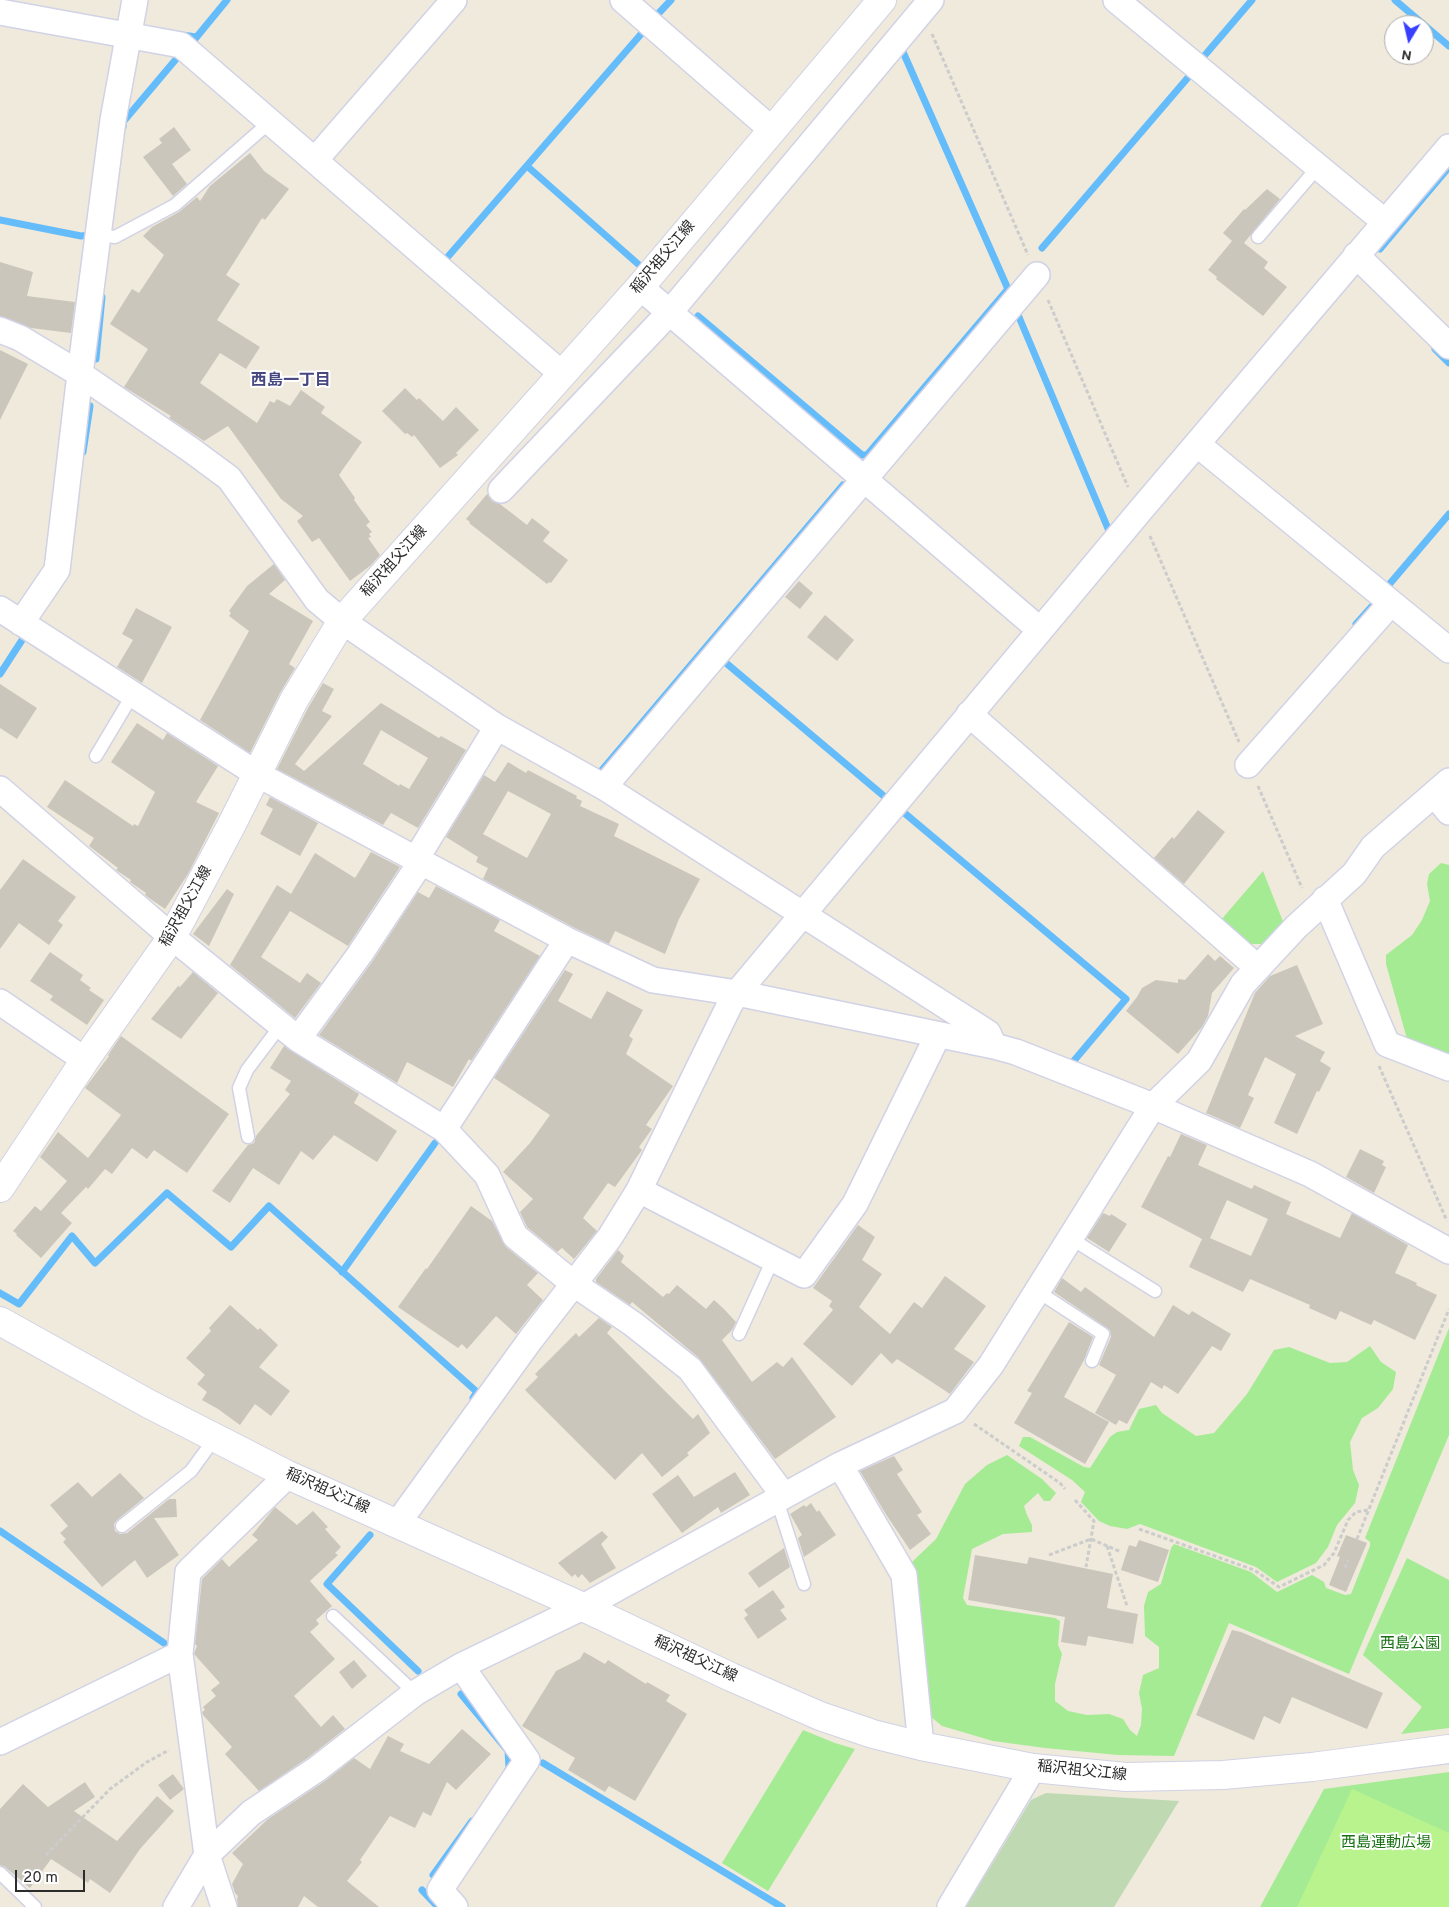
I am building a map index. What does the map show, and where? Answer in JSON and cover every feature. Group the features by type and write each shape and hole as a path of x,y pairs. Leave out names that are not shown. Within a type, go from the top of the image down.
{"main road":[{"name":"稲沢祖父江線","path":"0,1188 85,1060 172,937 294,700 342,621 640,287 882,0"},
{"name":"稲沢祖父江線","path":"0,1320 141,1400 288,1475 820,1716 873,1734 921,1746 1034,1768 1126,1777 1223,1775 1312,1767 1449,1749"}],"street":[{"path":"21,623 57,570 113,120 135,0"},
{"path":"315,160 454,0"},
{"path":"623,0 772,130"},
{"path":"1116,0 1385,222"},
{"path":"500,490 670,312 926,5"},
{"path":"0,12 181,45 562,374"},
{"path":"397,1524 531,1340 610,1237 639,1190 737,993 1139,512 1449,147"},
{"path":"1356,256 1449,346"},
{"path":"604,787 1037,275"},
{"path":"640,287 1040,630"},
{"path":"0,330 20,338 80,374 229,478 317,600 342,621 497,727 604,787 988,1034 994,1046"},
{"path":"1197,444 1449,650"},
{"path":"1248,765 1392,603"},
{"path":"0,610 257,774 567,940 653,980 737,993 1016,1052 1153,1106 1310,1174 1449,1251"},
{"path":"969,714 1258,968"},
{"path":"289,1032 360,954 497,727"},
{"path":"0,789 172,937 289,1032 444,1129 488,1175 515,1236 574,1284 633,1324 690,1369 780,1498"},
{"path":"176,1907 207,1855 251,1813 316,1770 414,1693 461,1666 583,1607 840,1465 954,1411 991,1365 1153,1106 1199,1061 1243,984 1319,906 1354,874 1373,847 1444,796"},
{"path":"1319,906 1387,1044 1449,1068"},
{"path":"444,1129 567,940"},
{"path":"0,1002 85,1060"},
{"path":"639,1190 804,1275 855,1204 938,1035"},
{"path":"840,1465 904,1575 921,1746"},
{"path":"224,1907 207,1855 180,1654 188,1572 288,1475"},
{"path":"0,1742 180,1654"},
{"path":"455,1907 440,1890 527,1760 461,1666"},
{"path":"950,1907 1034,1768"}],"lane":[{"path":"98,235 115,237 175,205 270,122"},
{"path":"1258,237 1318,167"},
{"path":"96,756 133,694"},
{"path":"248,1137 239,1088 247,1070 289,1032"},
{"path":"1070,1238 1156,1291"},
{"path":"739,1334 773,1259"},
{"path":"1037,1291 1103,1334 1092,1361"},
{"path":"122,1526 191,1471 215,1438"},
{"path":"780,1498 804,1584"},
{"path":"333,1616 414,1693"},
{"path":"0,1873 35,1907"}],"path":[{"path":"926,5 1037,275 1248,765 1319,906"},
{"path":"1379,1065 1449,1226"},
{"path":"1357,1539 1449,1309"},
{"path":"954,1411 1060,1483 1065,1489"},
{"path":"1075,1500 1094,1521 1086,1567"},
{"path":"1139,1528 1254,1570 1279,1587 1324,1565 1334,1553 1348,1520 1356,1512 1368,1510"},
{"path":"1049,1555 1091,1539 1120,1552"},
{"path":"1107,1546 1127,1606"},
{"path":"1345,1568 1348,1560"},
{"path":"46,1855 110,1789 147,1762 191,1737"}],"green space":[{"path":"1441,863 1449,865 1449,1062 1409,1046 1386,964 1386,955 1412,935 1422,920 1430,901 1427,884 1429,874"},
{"path":"1263,871 1284,924 1263,944 1249,944 1221,920"},
{"path":"1449,1328 1449,1435 1349,1674 1229,1623 1174,1756 1118,1755 993,1741 942,1726 931,1717 912,1562 936,1539 965,1484 987,1465 1007,1455 1042,1479 1056,1493 1050,1501 1044,1501 1038,1493 1024,1506 1032,1525 1032,1532 1003,1534 972,1549 963,1598 967,1605 1055,1618 1060,1621 1058,1645 1062,1654 1055,1684 1055,1701 1068,1711 1087,1715 1109,1714 1123,1719 1130,1730 1137,1736 1141,1725 1142,1709 1139,1693 1143,1675 1159,1668 1159,1647 1145,1636 1144,1606 1148,1592 1161,1584 1171,1548 1174,1544 1251,1572 1277,1592 1312,1575 1324,1582 1326,1588 1345,1595 1351,1594 1370,1546 1370,1542 1365,1538"},
{"path":"1370,1346 1381,1362 1396,1372 1393,1389 1378,1408 1362,1418 1350,1442 1353,1470 1359,1485 1355,1503 1337,1525 1328,1547 1316,1563 1277,1582 1256,1567 1140,1524 1127,1529 1110,1526 1099,1521 1081,1502 1085,1492 1072,1480 1019,1446 1023,1437 1030,1437 1084,1467 1090,1468 1110,1437 1117,1432 1129,1430 1139,1409 1156,1405 1162,1413 1196,1436 1214,1433 1247,1394 1274,1350 1289,1347 1330,1363 1347,1362"},
{"name":"西島公園","path":"1407,1558 1449,1580 1449,1728 1401,1734 1422,1707 1363,1655"},
{"path":"803,1730 855,1749 768,1891 722,1863"},
{"name":"西島運動広場","path":"1449,1772 1449,1907 1260,1907 1324,1789"},
{"name":"西島運動広場","path":"1352,1789 1449,1833 1449,1907 1297,1907"},
{"path":"1046,1793 1179,1801 1114,1907 966,1907 1031,1800"}],"building":[{"path":"174,127 191,150 172,164 187,184 173,196 143,157 162,143 159,139"},
{"path":"250,153 264,171 289,189 265,220 262,218 226,275 240,284 217,320 260,347 246,369 220,353 200,383 257,423 270,401 274,403 277,399 290,406 301,390 325,407 321,413 362,442 339,475 370,522 366,525 372,532 369,534 371,537 368,538 380,555 370,566 350,581 319,538 312,542 297,521 303,516 281,499 228,426 204,441 169,418 171,416 124,387 148,349 110,324 132,289 139,293 164,255 143,236 152,227 179,212 197,197 200,201 210,186"},
{"path":"1267,189 1280,199 1244,243 1268,262 1264,268 1287,287 1263,316 1216,279 1217,277 1208,270 1232,241 1223,233 1244,209"},
{"path":"0,262 33,272 27,296 75,302 71,333 31,328 0,316"},
{"path":"0,350 28,364 0,420"},
{"path":"405,388 417,400 419,398 443,421 456,407 479,430 456,453 458,455 440,468 414,435 412,437 407,433 405,434 382,411"},
{"path":"487,494 492,501 500,504 527,525 532,518 550,532 543,541 568,560 551,583 547,584 466,519"},
{"path":"274,564 285,580 269,594 313,621 289,664 295,668 280,693 250,753 200,720 249,631 229,616 231,613 229,611 247,586"},
{"path":"799,581 813,593 800,609 785,597"},
{"path":"136,608 172,627 142,683 117,667 133,640 122,634"},
{"path":"825,615 854,640 837,661 807,637"},
{"path":"323,683 334,689 322,711 332,716 295,764 304,771 381,703 439,738 441,736 466,750 418,828 391,813 383,825 277,769","holes":["381,730 428,758 409,789 400,784 399,786 363,764"]},
{"path":"0,684 37,708 17,739 0,728"},
{"path":"137,723 163,740 167,733 218,766 196,802 219,813 188,874 165,909 145,895 146,893 130,882 131,880 116,870 118,868 89,846 94,838 47,807 65,780 133,826 134,824 138,826 155,792 111,762"},
{"path":"508,762 526,773 528,770 577,796 576,798 582,801 580,806 619,824 614,836 700,879 679,919 665,954 615,931 609,944 483,879 488,868 476,862 478,857 446,837 484,775 495,782","holes":["508,791 551,814 527,858 483,834"]},
{"path":"270,797 318,823 300,856 260,834 273,809 266,805"},
{"path":"1198,810 1225,832 1184,884 1154,858 1172,837 1174,839"},
{"path":"371,852 400,867 348,946 290,911 261,957 300,983 307,973 321,983 295,1018 230,965 277,885 291,894 315,853 355,878"},
{"path":"23,859 76,897 58,921 63,925 49,945 19,923 0,949 0,890"},
{"path":"436,886 500,920 494,931 540,956 471,1061 469,1059 453,1087 407,1062 397,1083 319,1035 372,962 418,892 429,898"},
{"path":"227,889 234,894 209,946 193,934"},
{"path":"50,952 83,975 80,980 91,988 89,990 104,1000 87,1025 50,1000 53,996 30,981"},
{"path":"1208,954 1215,961 1220,956 1234,968 1212,993 1208,1016 1202,1027 1178,1054 1126,1011 1142,988 1156,980 1178,983 1178,979 1185,980"},
{"path":"1297,965 1323,1024 1295,1036 1325,1052 1320,1061 1331,1068 1319,1092 1317,1091 1297,1134 1274,1123 1296,1074 1265,1057 1248,1095 1254,1098 1240,1128 1206,1113 1255,993 1270,976"},
{"path":"565,970 573,974 558,1001 591,1019 607,991 643,1010 629,1036 633,1039 626,1054 673,1086 646,1125 652,1129 639,1147 642,1150 615,1187 608,1183 583,1218 597,1231 574,1259 562,1248 557,1252 527,1227 520,1212 533,1199 503,1172 530,1143 550,1115 494,1078"},
{"path":"193,972 218,993 181,1039 151,1019 178,986 180,987"},
{"path":"121,1036 229,1114 187,1173 154,1150 147,1159 132,1148 112,1174 105,1169 88,1189 86,1187 61,1213 72,1223 41,1258 13,1231 35,1206 41,1211 67,1181 40,1157 58,1132 88,1158 121,1115 85,1088 109,1056"},
{"path":"284,1046 359,1094 354,1103 397,1131 377,1162 334,1135 313,1160 301,1151 279,1185 253,1168 230,1203 212,1191 248,1145 254,1143 256,1136 290,1094 285,1090 291,1081 270,1068"},
{"path":"1181,1134 1207,1145 1198,1165 1252,1189 1254,1185 1291,1202 1286,1214 1340,1238 1352,1213 1408,1245 1395,1273 1437,1295 1415,1340 1374,1320 1371,1325 1340,1311 1336,1320 1309,1308 1310,1305 1250,1279 1243,1292 1189,1267 1202,1239 1141,1207 1168,1156 1170,1157","holes":["1227,1200 1268,1219 1251,1256 1210,1238"]},
{"path":"1360,1149 1384,1161 1382,1165 1386,1167 1374,1193 1346,1177"},
{"path":"471,1206 492,1221 506,1247 538,1273 527,1285 543,1300 516,1334 496,1316 467,1349 462,1344 458,1348 398,1307"},
{"path":"1103,1213 1110,1216 1111,1214 1127,1224 1109,1252 1087,1238"},
{"path":"858,1225 875,1237 862,1260 882,1274 859,1307 890,1334 914,1302 922,1308 945,1276 986,1306 954,1349 974,1362 950,1394 897,1359 892,1364 881,1353 852,1386 803,1344 833,1310 829,1306 832,1301 813,1288"},
{"path":"618,1250 624,1256 621,1262 663,1297 667,1293 669,1294 677,1285 706,1309 714,1300 724,1309 736,1322 732,1330 722,1340 752,1382 777,1362 783,1367 792,1357 836,1417 775,1459 699,1358 632,1302 630,1305 596,1282 596,1279"},
{"path":"1062,1278 1081,1292 1085,1287 1154,1337 1173,1305 1189,1315 1192,1311 1231,1334 1221,1351 1212,1346 1178,1394 1164,1385 1162,1389 1151,1382 1127,1424 1119,1420 1116,1425 1095,1413 1116,1375 1099,1365 1111,1337 1110,1330 1054,1292"},
{"path":"230,1305 258,1330 260,1328 278,1345 259,1367 290,1391 271,1416 255,1404 240,1425 202,1400 207,1392 197,1384 205,1375 186,1358 211,1331 209,1328"},
{"path":"599,1318 612,1327 607,1333 693,1419 698,1414 710,1433 687,1453 689,1455 662,1477 642,1453 615,1480 525,1390 538,1377 535,1374 576,1333 579,1337"},
{"path":"1069,1322 1093,1337 1084,1360 1064,1397 1109,1422 1085,1464 1014,1423 1032,1393 1027,1391"},
{"path":"894,1456 903,1470 897,1474 922,1512 917,1515 931,1534 910,1550 860,1471"},
{"path":"735,1472 750,1495 721,1513 718,1507 682,1533 652,1494 678,1475 694,1497"},
{"path":"120,1473 144,1498 117,1520 114,1524 115,1531 120,1534 127,1533 169,1499 176,1499 177,1517 154,1518 179,1555 147,1578 135,1560 102,1587 63,1542 66,1539 60,1533 68,1526 50,1505 78,1482 92,1497"},
{"path":"811,1503 817,1512 819,1510 836,1535 804,1557 798,1538 802,1535 790,1514"},
{"path":"275,1507 297,1525 313,1511 328,1527 325,1529 341,1547 335,1553 338,1555 310,1581 332,1606 316,1620 319,1624 310,1632 335,1659 294,1696 321,1727 333,1715 345,1729 309,1757 259,1791 225,1754 232,1747 203,1715 202,1712 205,1710 203,1707 216,1696 211,1690 220,1683 194,1654 197,1646 195,1644 202,1579 222,1559 229,1567 258,1540 252,1535"},
{"path":"602,1531 608,1537 601,1544 616,1568 590,1583 582,1574 578,1578 575,1574 572,1577 558,1563"},
{"path":"1346,1535 1367,1543 1346,1592 1329,1585 1340,1557 1337,1556"},
{"path":"1139,1540 1169,1550 1158,1582 1121,1570 1129,1545 1136,1547"},
{"path":"784,1548 790,1567 759,1588 748,1573"},
{"path":"975,1555 1027,1564 1029,1557 1113,1574 1107,1608 1138,1614 1133,1644 1088,1636 1086,1646 1061,1642 1065,1617 968,1600"},
{"path":"773,1590 785,1607 780,1610 787,1619 758,1639 744,1618 748,1615 744,1610"},
{"path":"1232,1630 1241,1632 1383,1693 1367,1729 1292,1697 1280,1724 1264,1716 1254,1740 1196,1715"},
{"path":"584,1652 605,1664 608,1660 646,1684 647,1682 670,1695 666,1701 687,1714 635,1801 609,1786 605,1792 568,1770 575,1758 522,1726 556,1671 580,1659"},
{"path":"354,1660 367,1676 352,1689 339,1672"},
{"path":"462,1729 491,1754 456,1790 447,1782 431,1816 423,1812 415,1828 390,1816 360,1860 362,1862 347,1881 379,1907 318,1907 304,1896 298,1907 238,1907 238,1896 232,1884 243,1864 232,1853 268,1819 325,1781 354,1758 370,1769 388,1736 404,1744 400,1751 429,1764"},
{"path":"173,1774 184,1789 170,1800 158,1785"},
{"path":"85,1782 95,1797 74,1811 117,1841 157,1796 174,1811 140,1849 110,1893 90,1879 88,1883 51,1859 30,1888 0,1865 0,1809 23,1784 48,1807"}],"waterway":[{"path":"195,39 227,0"},
{"path":"656,16 671,0"},
{"path":"1205,55 1252,0"},
{"path":"1395,0 1449,46"},
{"path":"445,260 642,33"},
{"path":"182,35 196,37"},
{"path":"698,316 862,455 867,455 1008,289 903,52"},
{"path":"123,127 123,122 177,58"},
{"path":"1042,248 1191,74"},
{"path":"527,166 638,264"},
{"path":"1380,249 1449,167"},
{"path":"0,220 81,236 90,235"},
{"path":"96,359 102,297"},
{"path":"1019,317 1109,531"},
{"path":"1435,349 1449,363"},
{"path":"83,452 90,406"},
{"path":"602,770 843,485"},
{"path":"1387,587 1449,514"},
{"path":"1356,624 1373,605"},
{"path":"0,674 24,637"},
{"path":"726,663 885,797"},
{"path":"902,811 1126,999 1072,1063"},
{"path":"342,1272 435,1143"},
{"path":"0,1293 19,1304 72,1236 95,1263 167,1193 231,1247 269,1206 477,1392 473,1398"},
{"path":"0,1531 164,1643"},
{"path":"370,1535 327,1584 418,1671"},
{"path":"461,1694 508,1751 509,1768 506,1773"},
{"path":"543,1763 782,1907"},
{"path":"433,1875 472,1821"},
{"path":"422,1890 438,1907"}],"district":[{"name":"西島一丁目","path":"291,382"}]}
